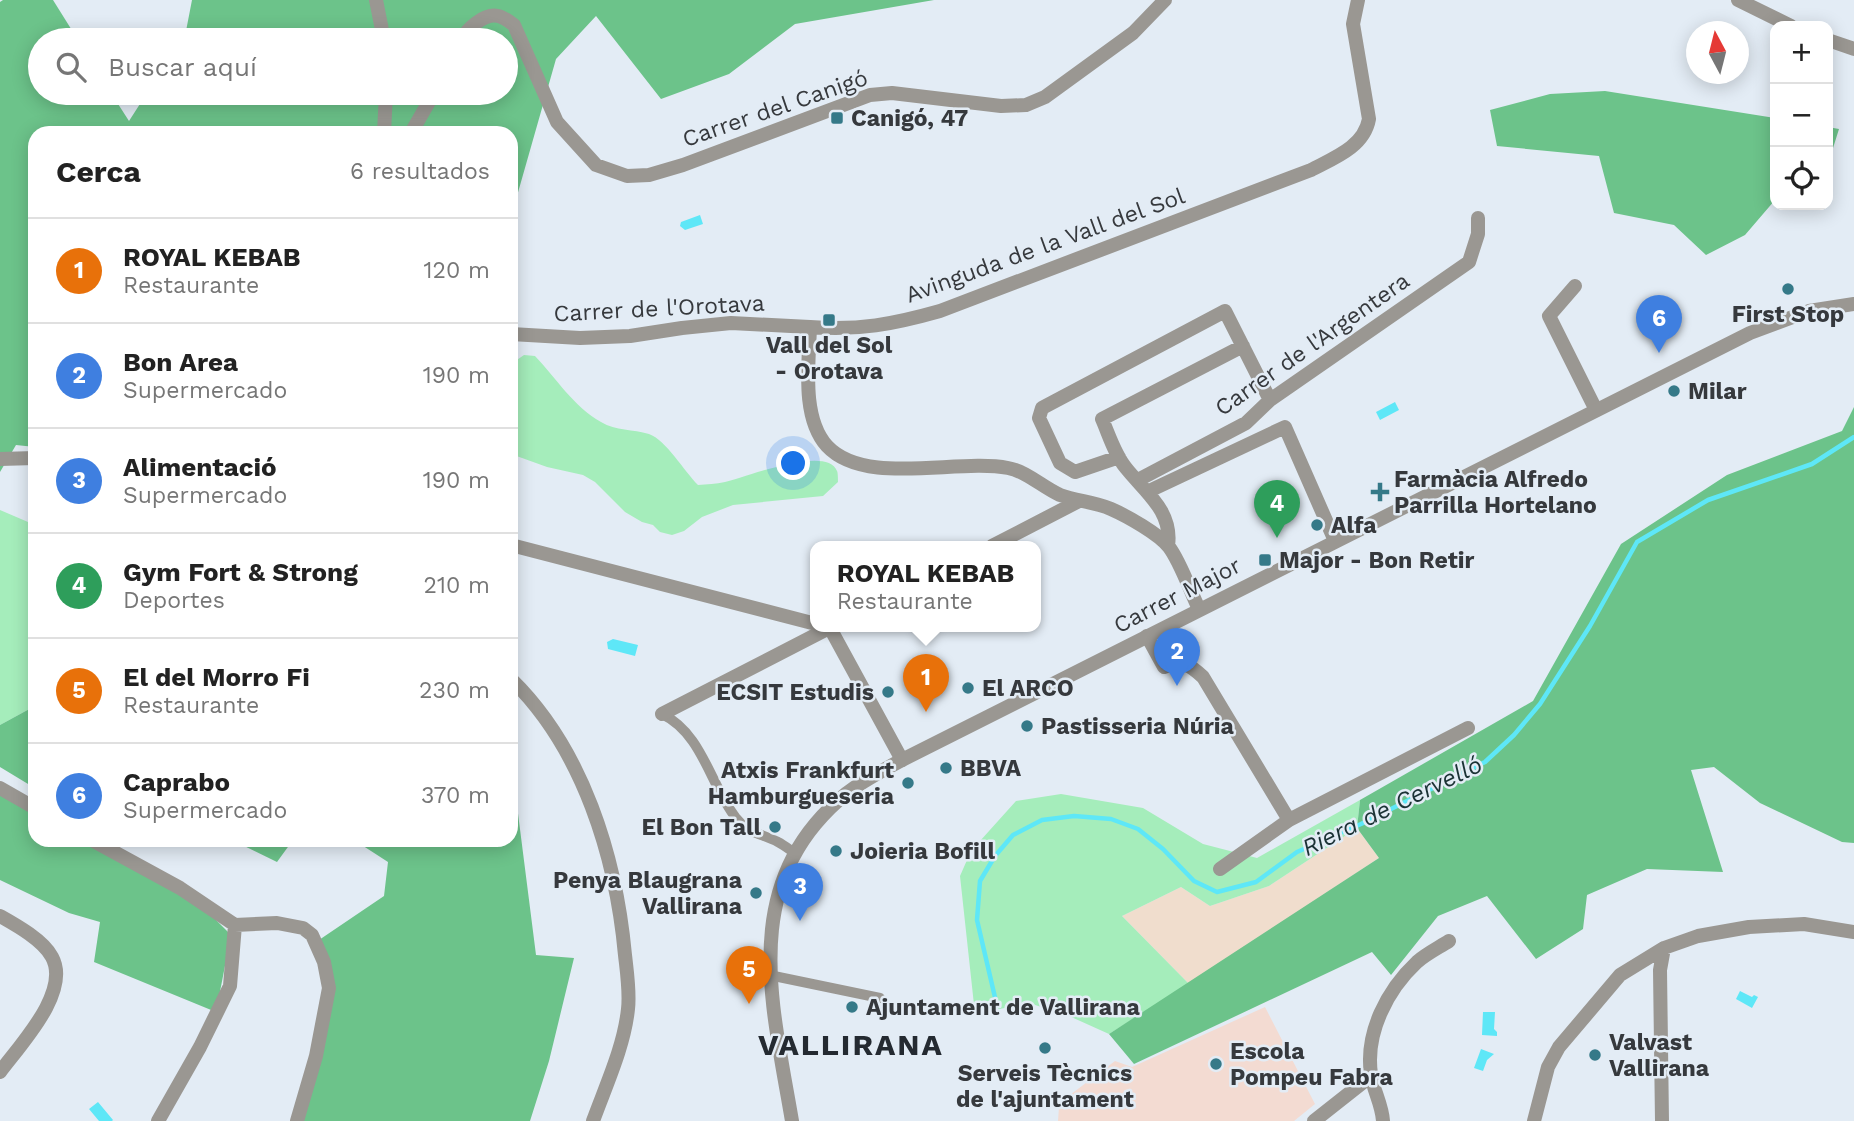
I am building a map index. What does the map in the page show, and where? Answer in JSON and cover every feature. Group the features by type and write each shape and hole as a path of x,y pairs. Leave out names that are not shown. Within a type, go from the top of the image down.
{"street":[{"path":"376,0 382,28"},
{"name":"Carrer del Canigó","path":"518,34 557,122 596,165 627,176 649,175 683,165 870,95 892,93 1001,106 1026,105 1045,97 1133,33 1165,0"},
{"name":"Avinguda de la Vall del Sol","path":"810,327 877,327 940,311 1311,170 1341,155 1367,131 1369,119 1353,24 1358,0"},
{"path":"1738,0 1781,21"},
{"name":"Carrer del Canigó","path":"470,28 485,18 499,16 515,28"},
{"path":"1833,42 1854,49"},
{"path":"384,126 385,105"},
{"path":"415,126 427,105"},
{"name":"Carrer de l'Argentera","path":"1144,486 1246,423 1269,400 1469,262 1478,234 1478,218"},
{"path":"1575,286 1549,316 1596,410"},
{"name":"Carrer Major","path":"792,1121 769,975 772,923 776,901 796,854 813,828 848,793 902,760 1199,609 1775,322 1809,311 1854,304"},
{"path":"1119,457 1075,472 1060,463 1039,418 1042,408 1226,311 1269,400"},
{"name":"Carrer de l'Orotava","path":"518,334 580,338 630,336 731,323 810,327"},
{"path":"810,327 810,404 816,425 826,444 839,456 889,468 1009,468 1037,480 1057,494 1109,508 1168,546 1199,609"},
{"path":"1168,546 1170,536 1165,518 1144,486 1125,467 1102,419 1242,346"},
{"path":"1144,486 1284,427 1335,541"},
{"path":"0,459 28,458"},
{"path":"1002,541 1079,501"},
{"path":"518,546 810,622"},
{"path":"662,713 815,632"},
{"path":"829,632 902,760"},
{"path":"1147,636 1164,667 1179,662 1187,664 1203,677 1289,820"},
{"path":"518,686 547,719 576,774 603,839 624,937 628,1007 623,1037 593,1121"},
{"path":"662,713 674,720 705,760 736,818 755,834 777,842 796,854"},
{"path":"1220,869 1289,820 1468,728"},
{"path":"0,788 28,804"},
{"path":"105,847 180,888 235,925 277,923 303,928 312,935 324,962 329,988 316,1056 297,1121"},
{"path":"0,916 39,942 51,955 57,981 44,1010 0,1072"},
{"path":"1534,1121 1548,1067 1559,1047 1620,975 1664,948 1698,936 1749,927 1804,924 1854,932"},
{"path":"158,1121 201,1048 230,986 235,925"},
{"path":"1383,1121 1383,1109 1371,1076 1369,1046 1386,1000 1417,961 1449,941"},
{"path":"1662,1121 1660,970 1664,948"},
{"path":"769,975 880,998"},
{"path":"1314,1121 1371,1076"}],"shaded area":[{"path":"1357,828 1379,858 1189,984 1122,916 1181,887 1210,906 1269,886"},
{"name":"Escola Pompeu Fabra","path":"1265,1007 1315,1104 1294,1121 1058,1121 1062,1101 1115,1061 1132,1067"}],"green space":[{"path":"53,0 70,28 28,28 28,105 119,105 129,121 139,105 518,105 518,28 187,28 192,0 934,0 795,24 729,74 661,99 596,16 556,59 518,192 518,126 28,126 28,446 16,445 0,472 0,2"},
{"path":"1605,91 1770,117 1770,206 1745,235 1706,255 1674,225 1614,213 1599,156 1497,146 1490,110 1550,94"},
{"path":"1833,128 1839,129 1833,148"},
{"path":"524,355 535,356 574,400 601,422 655,437 698,485 725,482 784,465 818,461 830,464 837,472 838,482 823,496 733,505 702,517 684,531 672,535 660,532 653,525 625,512 595,482 583,475 547,467 518,457 518,359"},
{"path":"1854,407 1854,843 1842,842 1760,803 1714,767 1691,770 1723,872 1647,869 1587,895 1583,929 1536,959 1487,896 1438,916 1391,975 1372,952 1134,1064 1109,1034 1379,858 1357,828 1360,800 1533,701 1621,544 1727,475 1842,431"},
{"path":"0,510 28,522 28,710 0,725"},
{"path":"28,710 28,784 0,767 0,725"},
{"path":"0,788 28,804 28,847 104,847 188,892 231,935 216,1012 94,962 100,922 69,913 0,880"},
{"path":"1061,794 1143,808 1203,844 1257,858 1360,800 1357,828 1269,886 1210,906 1181,887 1122,916 1189,984 1109,1034 1069,1016 1029,1003 975,1014 960,876 971,851 1016,801"},
{"path":"518,813 536,955 574,958 549,1061 530,1121 301,1121 333,985 319,940 384,896 388,862 365,847 518,847"},
{"path":"246,847 288,847 277,862"}],"water":[{"path":"700,215 703,224 685,230 680,226 681,222"},
{"path":"1395,402 1399,410 1380,420 1376,412"},
{"path":"613,639 638,645 635,656 608,649 607,642"},
{"path":"1740,991 1758,997 1752,1008 1736,999"},
{"path":"1483,1012 1495,1012 1494,1029 1497,1036 1482,1035"},
{"path":"1481,1049 1494,1054 1487,1060 1483,1071 1474,1068"},
{"path":"98,1102 112,1121 99,1121 89,1109"}],"waterway":[{"name":"Riera de Cervelló","path":"997,1006 977,920 980,881 995,856 1013,835 1042,820 1074,816 1111,819 1138,829 1163,849 1194,881 1217,892 1256,882 1297,852 1361,824 1485,762 1514,735 1540,704 1590,626 1637,542 1708,500 1812,464 1854,437"}],"place":[{"name":"Canigó, 47","path":"837,118"},
{"name":"First Stop","path":"1788,289"},
{"name":"Vall del Sol - Orotava","path":"829,320"},
{"name":"Caprabo","path":"1659,353"},
{"name":"Milar","path":"1674,391"},
{"name":"Farmàcia Alfredo Parrilla Hortelano","path":"1380,492"},
{"name":"Alfa","path":"1317,525"},
{"name":"Gym Fort & Strong","path":"1277,538"},
{"name":"Major - Bon Retir","path":"1265,560"},
{"name":"Bon Area","path":"1177,686"},
{"name":"El ARCO","path":"968,688"},
{"name":"ECSIT Estudis","path":"888,692"},
{"name":"ROYAL KEBAB","path":"926,712"},
{"name":"Pastisseria Núria","path":"1027,726"},
{"name":"BBVA","path":"946,768"},
{"name":"Atxis Frankfurt Hamburgueseria","path":"908,783"},
{"name":"El Bon Tall","path":"775,827"},
{"name":"Joieria Bofill","path":"836,851"},
{"name":"Penya Blaugrana Vallirana","path":"756,893"},
{"name":"Alimentació","path":"800,921"},
{"name":"El del Morro Fi","path":"749,1004"},
{"name":"Ajuntament de Vallirana","path":"852,1007"},
{"name":"Serveis Tècnics de l'ajuntament","path":"1045,1048"},
{"name":"Valvast Vallirana","path":"1595,1055"},
{"name":"Escola Pompeu Fabra","path":"1216,1064"}],"district":[{"name":"VALLIRANA","path":"851,1045"}]}
